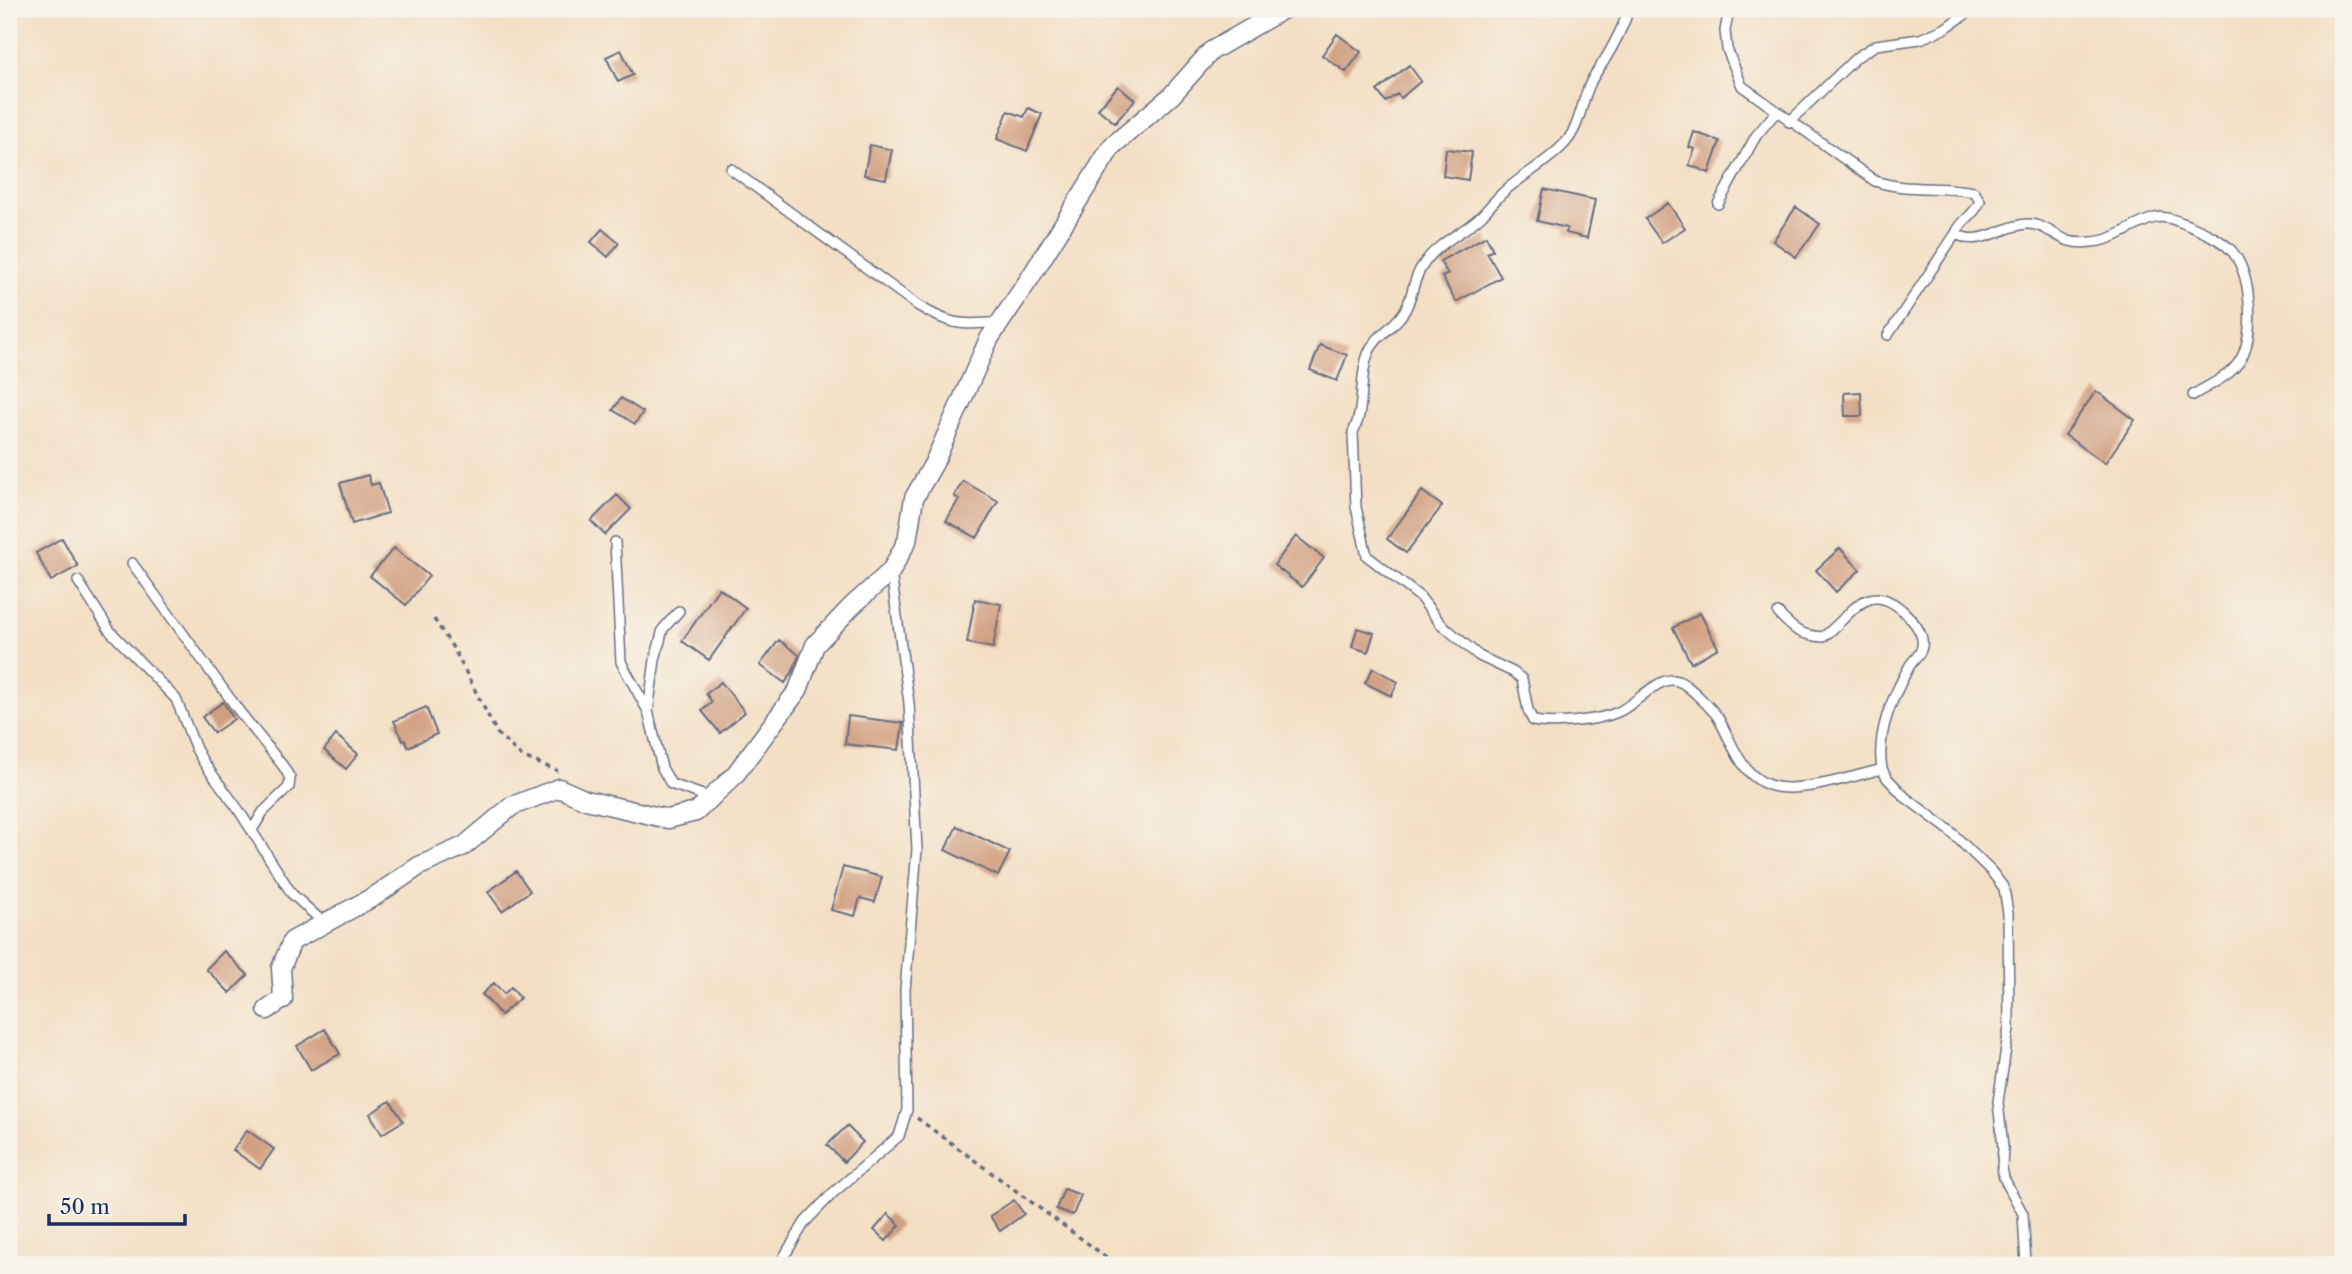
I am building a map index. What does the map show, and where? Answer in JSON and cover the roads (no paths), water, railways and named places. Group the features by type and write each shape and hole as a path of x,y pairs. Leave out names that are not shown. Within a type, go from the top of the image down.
{"street":[{"path":"267,1010 283,999 281,968 292,941 375,896 419,866 464,846 512,806 559,788 586,800 668,819 696,812 734,776 798,690 815,645 852,606 891,571 907,541 914,498 934,463 989,339 1112,146 1171,96 1211,51 1284,9"}],"lane":[{"path":"1629,9 1613,46 1590,82 1573,133 1542,164 1509,187 1481,216 1444,242 1427,259 1415,275 1405,310 1368,351 1362,374 1358,421 1353,432 1356,507 1362,541 1367,556 1420,597 1440,623 1459,640 1479,656 1522,679 1528,710 1533,720 1545,723 1616,713 1650,692 1661,681 1674,680 1687,685 1716,715 1737,758 1762,783 1778,788 1794,787 1842,780 1882,769"},
{"path":"1730,9 1725,31 1734,68 1742,86 1875,181 1889,186 1955,188 1974,192 1980,201 1976,212 1959,225 1888,335"},
{"path":"1789,122 1857,57 1876,44 1920,39 1944,29 1973,9"},
{"path":"1718,204 1756,136 1776,112"},
{"path":"731,169 937,317 958,325 1001,321"},
{"path":"1955,233 1973,240 2026,224 2042,226 2072,242 2094,242 2126,232 2155,217 2169,218 2210,234 2230,249 2239,262 2247,291 2249,330 2246,355 2232,371 2193,395"},
{"path":"615,542 621,662 648,711 662,768 671,784 711,798"},
{"path":"132,563 290,778 289,787 263,812 252,830"},
{"path":"779,1265 805,1222 833,1193 899,1136 907,1110 905,990 917,849 909,703 891,571"},
{"path":"78,581 110,631 176,699 196,749 292,894 326,924"},
{"path":"1778,613 1795,631 1823,638 1865,599 1875,597 1888,601 1914,623 1922,636 1922,649 1898,687 1881,737 1882,769 1905,796 1949,830 1991,871 2004,888 2008,913 2009,1028 1998,1102 2003,1147 2002,1168 2004,1178 2023,1214 2026,1265"},
{"path":"648,711 655,660 663,629 679,611"}]}
